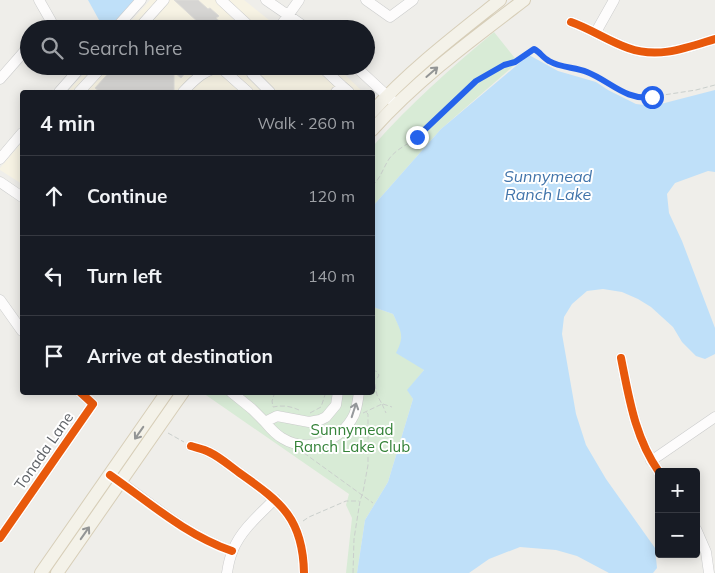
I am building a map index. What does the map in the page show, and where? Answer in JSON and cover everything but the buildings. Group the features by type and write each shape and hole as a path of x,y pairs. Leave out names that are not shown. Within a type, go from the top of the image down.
{"main road":[{"path":"375,125 391,100 448,42 500,0"},
{"path":"375,110 524,0"},
{"path":"57,573 165,395"},
{"path":"41,573 116,478 159,428 181,395"}],"street":[{"path":"39,0 46,20"},
{"path":"123,20 141,0"},
{"path":"146,20 164,0"},
{"path":"221,0 243,20"},
{"path":"266,0 295,20"},
{"path":"285,20 299,0"},
{"path":"366,0 390,17 413,0"},
{"path":"596,32 614,0"},
{"path":"571,22 596,32 626,48 646,53 679,51 715,39"},
{"path":"0,79 20,56"},
{"path":"61,90 74,75"},
{"path":"81,90 95,75"},
{"path":"185,90 201,75"},
{"path":"229,75 244,89 250,75"},
{"path":"256,75 268,90"},
{"path":"330,75 343,90"},
{"path":"365,75 391,100"},
{"path":"0,158 20,135"},
{"path":"0,182 20,196"},
{"path":"0,300 20,328"},
{"path":"621,358 633,416 643,447 656,468"},
{"name":"Tonada Lane","path":"0,538 93,404 83,395"},
{"path":"235,395 252,409 275,433 288,442 300,445 321,444 332,440 347,426 355,414 358,395"},
{"path":"265,422 277,416 310,422 320,420 336,405 338,395"},
{"path":"651,461 715,416"},
{"path":"191,446 209,452 275,499 291,519 298,533 304,573"},
{"path":"116,478 188,531 206,541 232,551"},
{"path":"227,573 232,551 237,541 251,522 275,499"},
{"path":"700,538 706,552 709,573"}],"path":[{"path":"375,183 389,159 399,148 417,137 476,81 504,65 515,62 531,50 537,50 543,57 555,64 598,76 626,94 637,98 696,90 715,84"},
{"path":"375,371 379,375 375,380"},
{"path":"375,388 386,414"},
{"path":"274,395 272,401 274,407 282,405 292,406 301,412"},
{"path":"309,413 321,407 325,395"},
{"path":"361,414 382,404 392,407"},
{"path":"352,573 354,539 368,465 368,414 366,412"},
{"path":"159,428 191,446"},
{"path":"300,450 373,503"},
{"path":"302,522 346,501 360,502"}],"shaded area":[{"path":"150,0 244,0 269,20 132,20"},
{"path":"83,75 345,75 361,90 69,90"},
{"path":"20,144 20,183 0,170"}],"green space":[{"path":"494,32 518,62 441,129 375,204 375,144 401,116"},
{"name":"Sunnymead Ranch Lake Club","path":"375,308 393,314 402,332 401,343 424,370 408,390 413,399 388,482 365,520 357,573 346,573 352,518 346,505 349,494 206,395 375,395"}],"water":[{"path":"88,0 137,0 120,20 99,20"},
{"name":"Sunnymead Ranch Lake","path":"529,55 558,71 596,82 636,104 653,106 715,90 715,172 708,171 675,183 667,194 669,213 682,241 715,328 715,354 705,359 696,356 682,342 673,327 651,307 622,292 603,289 587,291 572,304 564,317 562,334 576,414 586,445 606,479 655,548 657,568 653,573 609,573 577,556 556,550 520,547 489,559 469,573 357,573 365,520 388,482 413,399 407,390 424,370 396,353 401,334 393,314 375,308 375,204 441,129"}],"cycle path":[{"path":"571,22 613,42 639,51 672,51 715,39"},
{"path":"621,358 634,417 644,445 657,468"},
{"path":"0,538 93,404 83,395"},
{"path":"191,446 205,450 217,457 268,494 288,514 300,539 304,573"},
{"path":"110,475 184,527 232,551"}],"route":[{"path":"417,137 476,81 504,65 515,62 534,49 555,64 575,68 598,76 626,94 637,98 652,97"}]}
